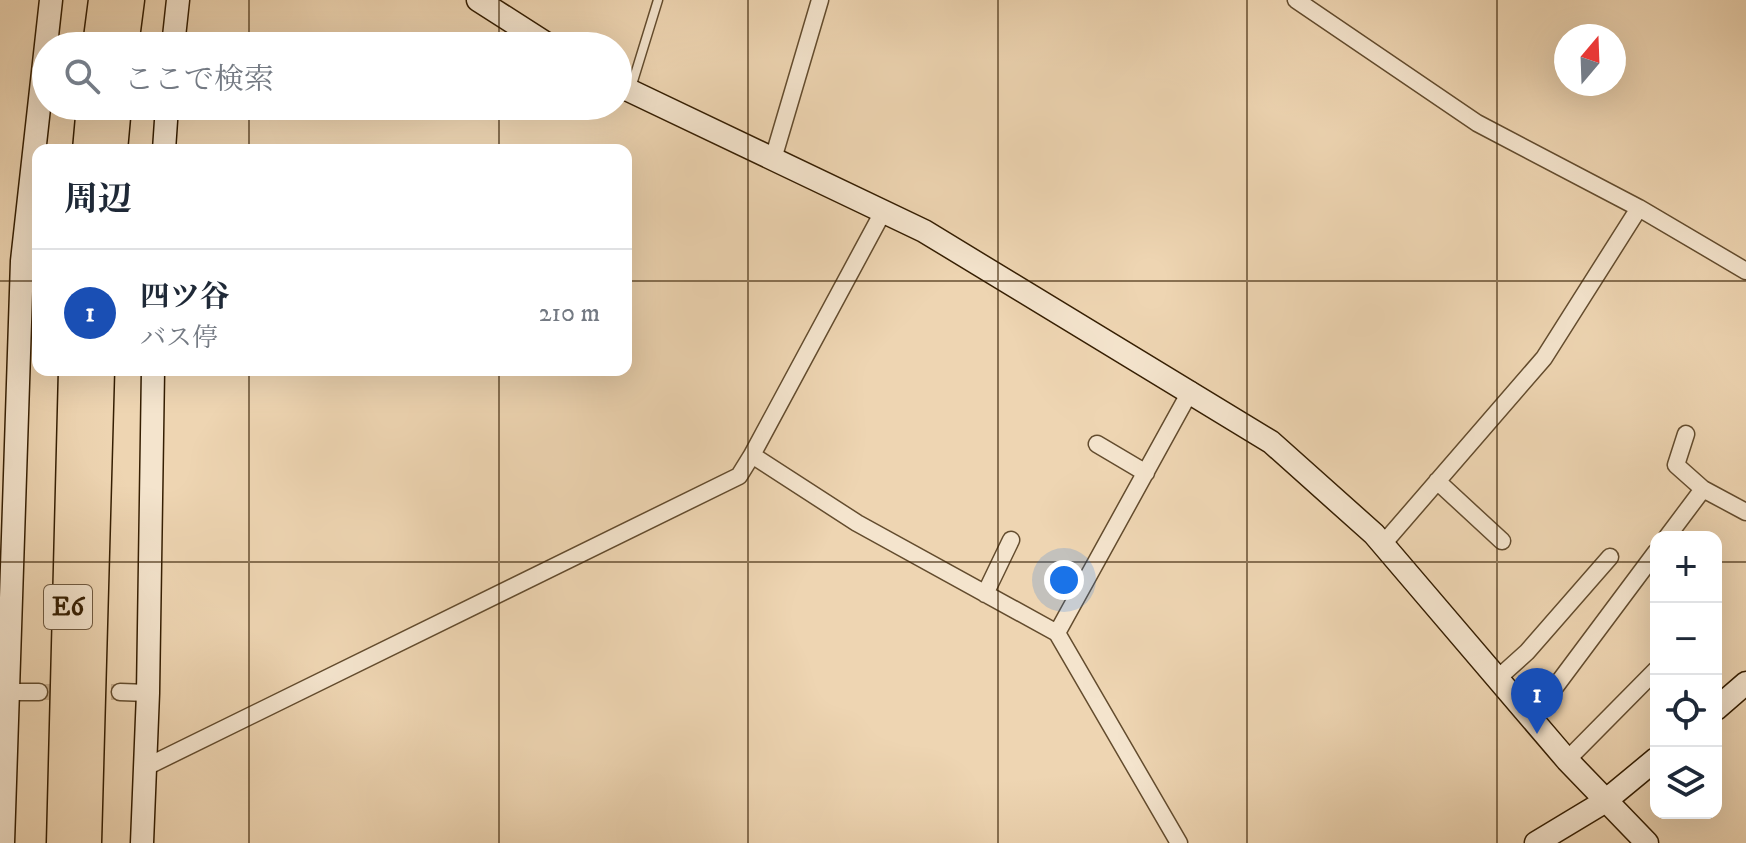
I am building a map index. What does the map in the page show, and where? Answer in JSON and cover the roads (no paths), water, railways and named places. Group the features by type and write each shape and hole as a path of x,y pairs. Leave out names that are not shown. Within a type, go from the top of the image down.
{"highway":[{"path":"99,32 103,0"},
{"path":"126,32 130,0"},
{"path":"88,144 90,120"},
{"path":"114,144 116,120"},
{"name":"E6","path":"61,843 73,376"},
{"name":"E6","path":"87,843 100,376"}],"street":[{"path":"47,32 51,0"},
{"path":"175,32 178,0"},
{"path":"478,0 528,32"},
{"path":"773,159 820,0"},
{"path":"1296,0 1477,123 1639,208 1746,271"},
{"path":"632,92 884,210 1191,390 1271,442 1383,544 1604,802 1647,843"},
{"path":"35,144 38,120"},
{"path":"164,144 166,120"},
{"path":"3,843 4,768 10,692 6,539 22,261 32,171"},
{"path":"1383,544 1544,358 1639,208"},
{"path":"146,767 739,476 884,210"},
{"path":"142,843 148,693 153,376"},
{"path":"1057,633 1191,390"},
{"path":"1686,434 1676,465 1703,489 1746,512"},
{"path":"1097,444 1146,473"},
{"path":"752,455 857,523 1057,633 1179,843"},
{"path":"1437,481 1502,541"},
{"path":"1672,531 1703,489"},
{"path":"985,594 1011,540"},
{"path":"1497,679 1527,652 1610,557"},
{"path":"1532,718 1650,560"},
{"path":"1567,760 1651,675"},
{"path":"1722,698 1746,683"},
{"path":"10,692 39,692"},
{"path":"120,692 148,693"},
{"path":"1536,843 1604,802 1650,764"}],"lane":[{"path":"632,67 658,0"}],"tunnel":[{"path":"39,692 120,692"}],"place":[{"name":"四ツ谷","path":"1537,734"}]}
